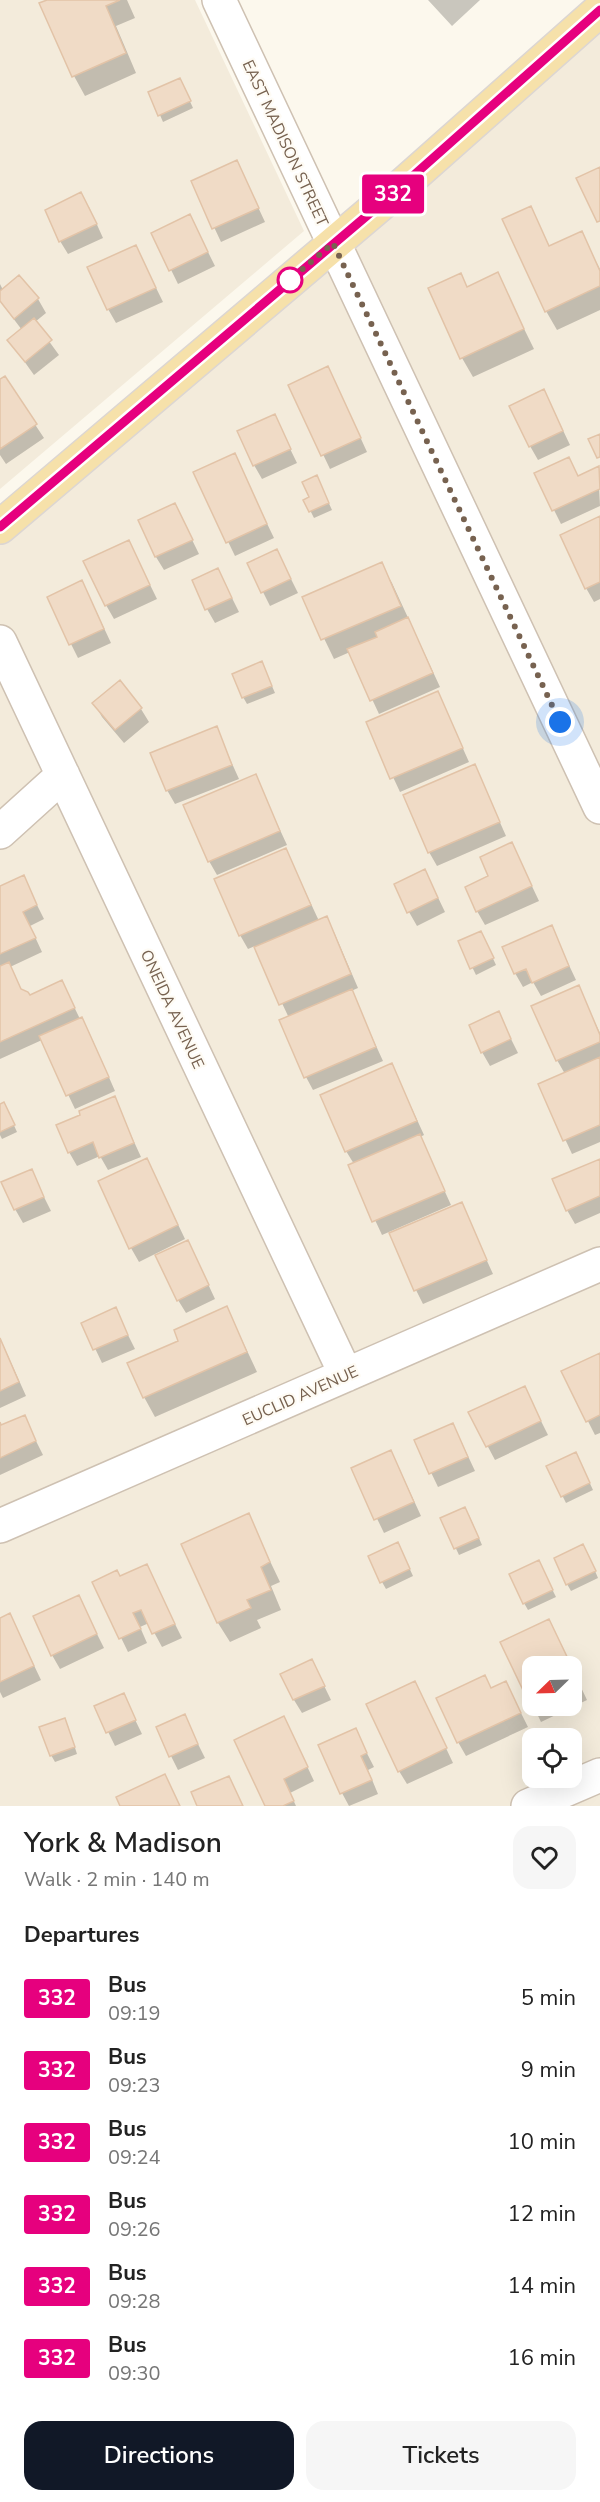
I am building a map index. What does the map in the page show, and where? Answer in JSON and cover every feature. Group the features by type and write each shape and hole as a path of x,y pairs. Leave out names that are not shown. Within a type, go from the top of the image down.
{"main road":[{"path":"0,527 396,191 600,10"}],"street":[{"name":"EAST MADISON STREET","path":"219,0 333,243 590,759 600,807"},
{"name":"ONEIDA AVENUE","path":"0,642 346,1375"},
{"path":"0,832 63,775"},
{"name":"EUCLID AVENUE","path":"0,1526 600,1264"},
{"path":"528,1806 600,1775"}],"shaded area":[{"path":"0,0 195,0 304,231 0,489"},
{"path":"600,8 600,1806 0,1806 0,536"}],"building":[{"path":"47,0 120,0 106,6 126,53 72,77 39,3"},
{"path":"180,78 191,101 158,116 148,92"},
{"path":"237,160 259,208 212,229 191,181"},
{"path":"600,167 600,221 597,222 576,178"},
{"path":"81,192 97,224 59,242 45,210"},
{"path":"531,206 549,246 582,231 600,271 600,286 545,312 502,219"},
{"path":"190,214 208,252 169,271 151,233"},
{"path":"136,245 156,288 107,310 87,267"},
{"path":"498,272 524,329 460,359 428,288 461,273 467,287"},
{"path":"19,275 39,298 14,319 0,301 0,291"},
{"path":"34,318 52,340 25,362 7,340"},
{"path":"328,366 361,438 321,456 288,385"},
{"path":"5,376 37,424 0,449 0,379"},
{"path":"544,389 563,431 529,447 509,406"},
{"path":"275,414 291,449 253,466 237,431"},
{"path":"600,434 600,457 597,458 588,439"},
{"path":"235,453 267,524 226,543 193,472"},
{"path":"569,457 578,476 599,466 600,489 552,511 534,473"},
{"path":"317,475 329,503 309,512 303,500 309,497 302,482"},
{"path":"175,503 193,540 155,557 138,520"},
{"path":"600,516 600,582 585,589 560,535"},
{"path":"129,540 150,585 105,606 83,561"},
{"path":"277,549 291,579 261,593 247,563"},
{"path":"382,562 401,606 321,640 302,597"},
{"path":"218,568 232,598 205,610 192,580"},
{"path":"82,580 104,629 69,645 47,597"},
{"path":"408,617 433,673 370,701 347,649 377,637 375,632"},
{"path":"262,661 272,686 242,698 232,674"},
{"path":"120,680 142,708 115,730 92,703"},
{"path":"438,691 463,748 390,779 366,722"},
{"path":"217,726 232,765 166,791 150,753"},
{"path":"475,764 500,822 428,853 403,795"},
{"path":"256,774 280,831 208,862 183,805"},
{"path":"512,842 532,886 476,912 465,887 488,876 480,857"},
{"path":"286,848 311,905 239,936 214,879"},
{"path":"425,869 438,898 407,913 394,884"},
{"path":"24,875 37,905 23,912 36,938 0,954 0,886"},
{"path":"327,916 351,974 279,1005 254,947"},
{"path":"552,925 569,966 532,983 526,969 514,974 502,947"},
{"path":"481,931 494,958 470,969 458,941"},
{"path":"9,962 21,989 30,995 62,980 75,1008 0,1042 0,966"},
{"path":"579,985 600,1035 600,1042 556,1061 531,1006"},
{"path":"352,989 376,1047 304,1078 279,1020"},
{"path":"499,1011 511,1039 481,1053 469,1025"},
{"path":"82,1017 109,1077 66,1096 39,1036"},
{"path":"600,1057 600,1125 563,1141 538,1084"},
{"path":"392,1063 417,1121 345,1152 320,1095"},
{"path":"115,1096 134,1143 99,1158 93,1142 68,1153 56,1125 80,1115 79,1111"},
{"path":"4,1102 15,1125 0,1132 0,1104"},
{"path":"420,1134 445,1191 372,1222 348,1165"},
{"path":"147,1158 178,1225 129,1249 98,1181"},
{"path":"600,1159 600,1196 566,1211 552,1179"},
{"path":"32,1169 44,1197 14,1210 1,1182"},
{"path":"462,1202 487,1260 414,1291 389,1233"},
{"path":"188,1240 209,1285 177,1301 155,1255"},
{"path":"227,1306 247,1352 143,1398 127,1363 178,1341 174,1330"},
{"path":"116,1307 128,1335 93,1350 81,1323"},
{"path":"0,1338 19,1382 0,1391"},
{"path":"600,1353 600,1415 586,1422 561,1371"},
{"path":"525,1386 541,1421 486,1447 468,1412"},
{"path":"25,1415 36,1441 0,1458 0,1422 1,1425"},
{"path":"453,1423 468,1457 429,1474 414,1440"},
{"path":"391,1450 414,1502 374,1520 351,1468"},
{"path":"576,1452 590,1483 561,1497 546,1466"},
{"path":"465,1507 479,1538 454,1549 440,1518"},
{"path":"249,1513 270,1562 261,1567 271,1590 247,1600 251,1608 217,1623 181,1544"},
{"path":"398,1542 410,1569 380,1583 368,1556"},
{"path":"583,1544 596,1571 566,1585 554,1558"},
{"path":"539,1560 553,1590 523,1604 509,1574"},
{"path":"147,1564 175,1624 152,1634 141,1610 133,1613 141,1629 119,1639 92,1582 117,1570 120,1576"},
{"path":"79,1595 97,1634 51,1656 33,1616"},
{"path":"10,1613 34,1666 0,1682 0,1618"},
{"path":"549,1619 566,1656 522,1656 522,1688 500,1642"},
{"path":"312,1659 325,1686 293,1700 280,1674"},
{"path":"485,1675 491,1688 506,1681 521,1713 457,1743 436,1698"},
{"path":"415,1681 447,1748 398,1772 366,1704"},
{"path":"124,1693 136,1720 106,1733 94,1706"},
{"path":"185,1714 198,1744 169,1757 156,1727"},
{"path":"284,1716 308,1767 284,1779 294,1801 283,1806 265,1806 234,1740"},
{"path":"65,1718 75,1747 50,1756 39,1727"},
{"path":"356,1728 367,1753 361,1756 372,1780 340,1794 318,1745"},
{"path":"165,1774 180,1806 120,1806 116,1797"},
{"path":"229,1776 243,1806 197,1806 191,1792"}],"bus line":[{"name":"332","path":"0,527 396,191 600,10"}],"route":[{"path":"290,280 284,285 333,243 560,722"}]}
